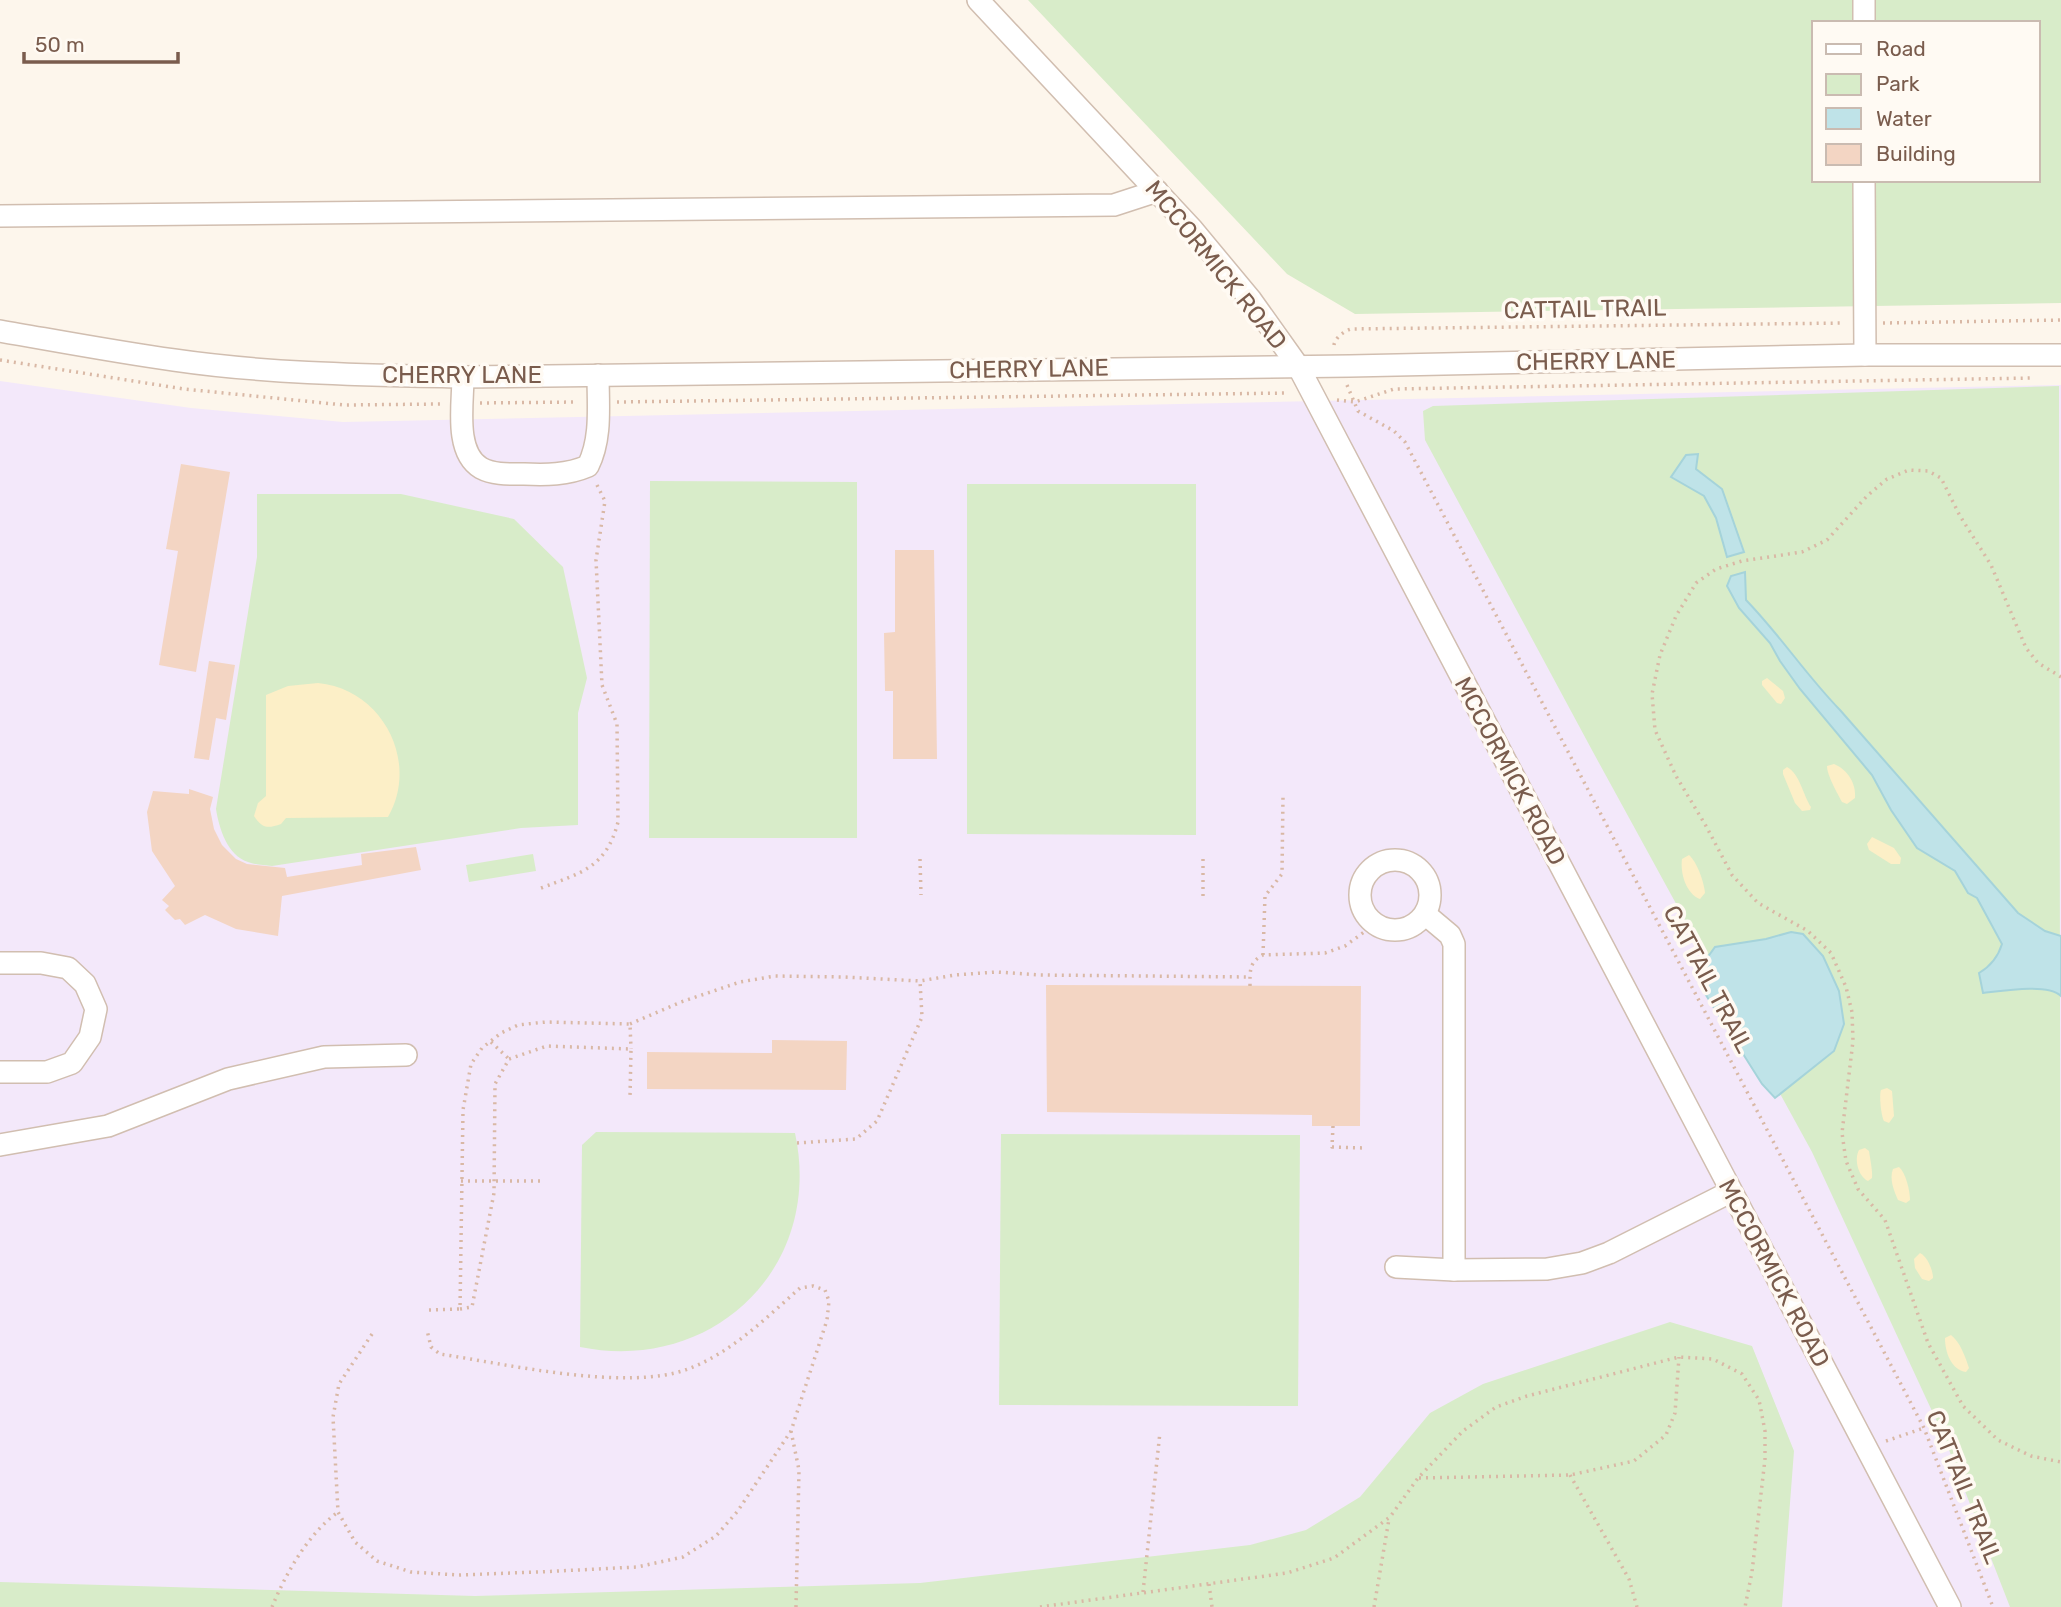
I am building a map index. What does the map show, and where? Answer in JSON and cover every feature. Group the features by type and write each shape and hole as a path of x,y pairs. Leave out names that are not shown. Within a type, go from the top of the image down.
{"street":[{"name":"MCCORMICK ROAD","path":"978,0 1157,191 1251,300 1298,366 1950,1607"},
{"path":"1864,0 1864,21"},
{"path":"1864,182 1865,355"},
{"path":"0,215 1114,205 1157,191"},
{"name":"CHERRY LANE","path":"0,331 175,360 270,370 463,377 1298,366 1865,355 2061,355"},
{"path":"463,377 466,448 473,462 483,470 501,474 552,475 575,472 588,466 597,441 598,374"},
{"path":"1396,860 1410,864 1420,871 1427,880 1430,903 1418,923 1408,928 1385,929 1375,924 1362,906 1362,883 1368,873 1387,861 1396,860"},
{"path":"1425,914 1450,934 1454,944 1454,1270"},
{"path":"0,963 41,963 68,968 85,984 96,1009 90,1037 72,1063 47,1072 0,1072"},
{"path":"0,1145 108,1126 228,1079 324,1057 406,1055"},
{"path":"1396,1267 1454,1270 1547,1269 1581,1263 1609,1253 1730,1192"}],"path":[{"path":"1881,323 2061,320"},
{"name":"CATTAIL TRAIL","path":"1333,350 1335,341 1351,329 1848,323"},
{"path":"1352,396 1354,402 1394,389 2033,378"},
{"name":"CATTAIL TRAIL","path":"1354,402 1359,411 1395,431 1405,442 1924,1428 1993,1607"},
{"path":"541,888 584,872 605,854 618,822 617,724 603,685 596,560 605,501 588,466"},
{"path":"2061,677 2038,663 2026,648 1991,565 1960,516 1941,478 1928,471 1909,470 1887,479 1867,496 1827,540 1802,552 1742,561 1716,569 1696,583 1676,616 1660,655 1652,694 1655,730 1676,776 1732,875 1758,903 1808,931 1831,953 1846,987 1852,1012 1853,1041 1842,1133 1846,1161 1858,1189 1885,1220 1928,1343 1963,1406 1998,1440 2031,1455 2061,1462"},
{"path":"1263,955 1265,896 1282,874 1283,797"},
{"path":"920,859 921,895"},
{"path":"1203,859 1203,895"},
{"path":"1250,986 1250,967 1254,959 1263,955 1325,953 1345,946 1375,924"},
{"path":"460,1309 463,1110 467,1081 471,1064 482,1048 501,1033 518,1025 546,1022 630,1024 692,998 740,982 775,976 845,976 920,981 997,972 1040,975 1250,977"},
{"path":"797,1143 856,1139 877,1121 922,1017 920,981"},
{"path":"630,1024 630,1097"},
{"path":"491,1042 509,1059"},
{"path":"429,1310 472,1307 494,1193 495,1084 509,1059 547,1046 631,1049"},
{"path":"1333,1126 1332,1147 1365,1147"},
{"path":"461,1181 545,1181"},
{"path":"372,1334 339,1384 333,1417 338,1512 355,1542 377,1561 411,1572 458,1575 638,1567 683,1557 716,1535 737,1512 791,1431 827,1320 830,1301 825,1290 813,1286 800,1288 741,1340 688,1369 642,1379 536,1369 440,1354 431,1347 427,1330"},
{"path":"1418,1478 1570,1475 1634,1461 1666,1435 1675,1413 1679,1357"},
{"path":"1040,1607 1287,1573 1334,1558 1390,1517 1418,1478 1463,1431 1496,1407 1527,1396 1679,1357 1713,1359 1742,1374 1759,1401 1765,1431 1765,1459 1752,1572 1745,1607"},
{"path":"1866,1448 1924,1428"},
{"path":"791,1431 799,1469 796,1607"},
{"path":"1143,1592 1160,1432"},
{"path":"1570,1475 1629,1579 1637,1607"},
{"path":"272,1607 281,1586 306,1546 324,1522 338,1512"},
{"path":"1374,1607 1390,1517"},
{"path":"1209,1584 1212,1607"}],"shaded area":[{"path":"0,381 191,408 343,422 2061,385 2061,1607 0,1607"}],"green space":[{"path":"1028,0 2061,0 2061,303 1355,314 1287,274"},
{"path":"2059,386 2061,1607 2010,1607 1944,1437 1812,1152 1425,440 1423,411 1433,406"},
{"path":"650,481 857,482 857,838 649,838"},
{"path":"967,484 1196,484 1196,835 967,834"},
{"path":"257,494 401,494 514,519 563,567 587,678 578,713 578,825 521,828 272,866 251,863 229,847 216,809 257,557"},
{"path":"533,854 536,871 469,882 466,865"},
{"path":"596,1132 795,1133 800,1182 792,1227 775,1267 748,1300 714,1326 674,1344 629,1351 580,1347 582,1145"},
{"path":"1001,1134 1300,1135 1298,1406 999,1405"},
{"path":"1670,1322 1752,1346 1794,1451 1782,1607 0,1607 0,1582 475,1596 920,1583 1250,1545 1306,1530 1360,1497 1430,1413 1483,1384"}],"sand":[{"path":"1767,678 1783,691 1785,698 1781,704 1777,703 1762,685 1762,681"},
{"path":"318,683 341,688 377,713 389,731 397,752 400,773 397,795 388,817 286,818 281,824 265,826 254,816 258,803 266,796 266,695 288,686"},
{"path":"1834,764 1847,773 1854,787 1855,798 1847,804 1842,802 1829,774 1827,766"},
{"path":"1787,767 1798,780 1810,810 1802,811 1795,803 1783,774"},
{"path":"1872,837 1894,848 1901,858 1900,864 1891,864 1869,850 1867,844"},
{"path":"1689,855 1703,883 1705,893 1700,899 1691,893 1683,876 1682,859"},
{"path":"1887,1088 1892,1091 1894,1116 1889,1123 1884,1121 1880,1101 1881,1090"},
{"path":"1865,1148 1869,1151 1872,1173 1872,1178 1868,1181 1859,1171 1857,1162 1859,1150"},
{"path":"1899,1167 1908,1187 1910,1200 1906,1203 1898,1200 1892,1185 1893,1169"},
{"path":"1920,1253 1932,1271 1933,1278 1929,1281 1922,1279 1915,1268 1914,1259"},
{"path":"1951,1335 1964,1354 1969,1368 1966,1372 1956,1368 1948,1354 1945,1338"}],"water":[{"path":"1698,454 1696,469 1722,489 1744,552 1727,557 1716,518 1704,496 1671,477 1686,455"},
{"path":"1745,572 1746,600 1828,697 2018,913 2045,931 2061,936 2061,996 2055,992 2035,989 1983,993 1979,973 1994,961 2002,944 1977,898 1968,893 1955,871 1917,848 1891,810 1872,775 1800,689 1770,643 1739,608 1727,586 1731,576"},
{"path":"1791,932 1803,934 1823,956 1839,991 1844,1024 1834,1051 1775,1098 1762,1084 1704,992 1700,968 1715,947"}],"building":[{"path":"181,464 230,472 196,672 159,665 178,551 166,549"},
{"path":"895,550 934,550 937,759 893,759 893,691 885,691 884,633 895,632"},
{"path":"209,661 235,665 226,720 216,718 209,760 194,758"},
{"path":"189,789 213,797 210,809 214,829 222,845 236,859 247,864 285,868 287,877 362,865 361,854 416,847 421,870 282,896 278,936 236,929 205,915 185,925 165,910 169,906 162,900 175,886 152,851 147,812 153,791 189,794"},
{"path":"1046,985 1361,986 1360,1126 1312,1126 1312,1115 1047,1112"},
{"path":"772,1040 847,1041 846,1090 647,1089 647,1052 772,1053"}]}
